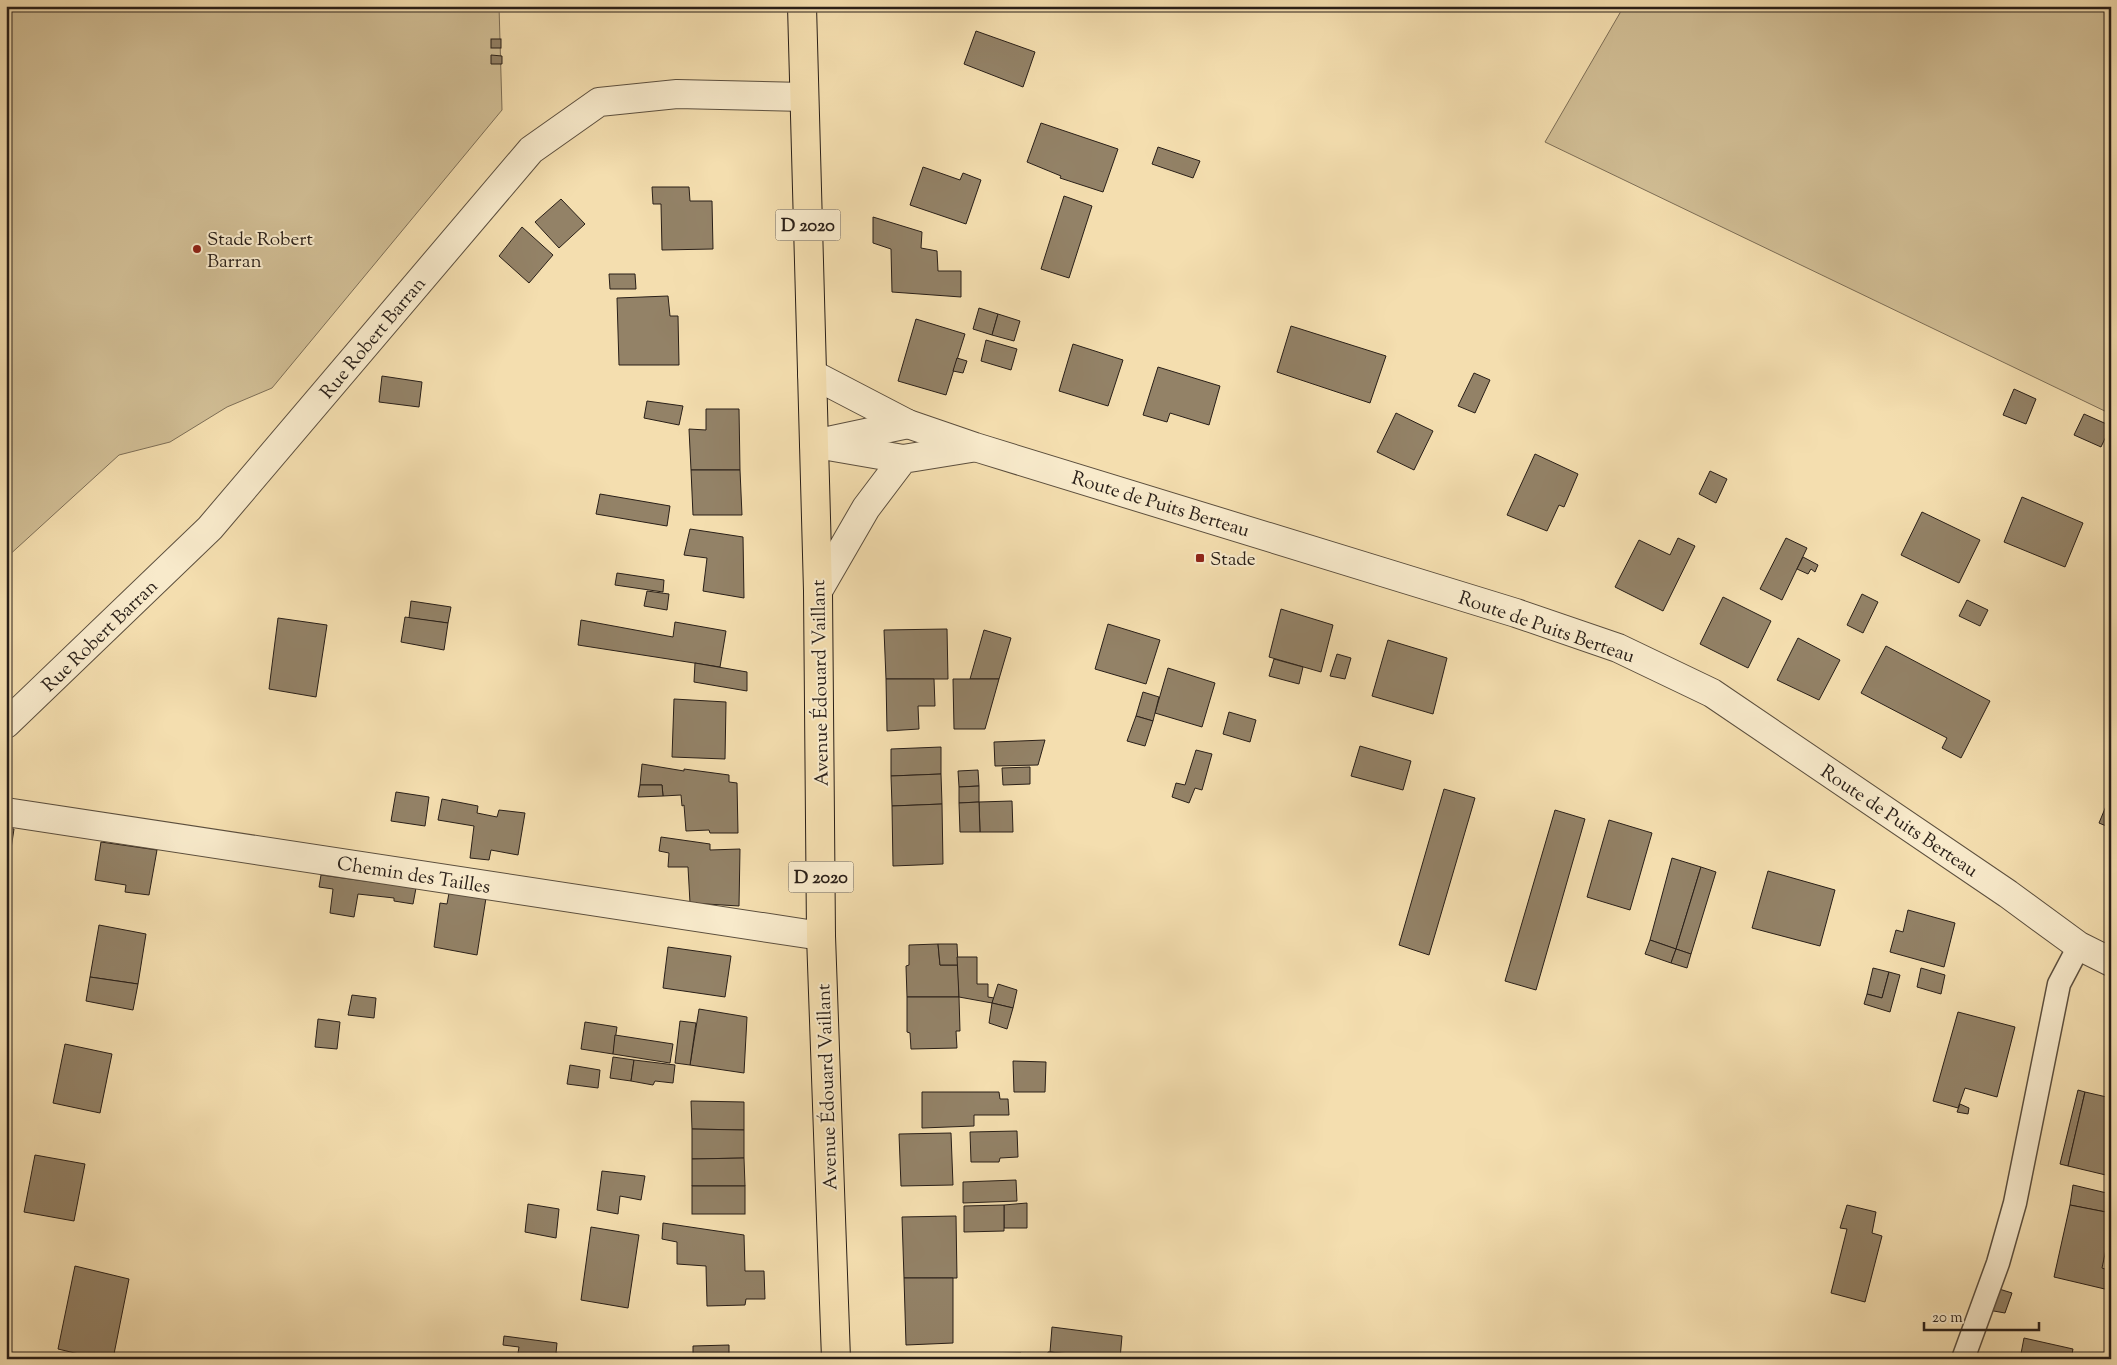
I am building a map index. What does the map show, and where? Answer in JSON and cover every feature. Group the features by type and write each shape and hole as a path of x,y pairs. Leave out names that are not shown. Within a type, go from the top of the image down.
{"main road":[{"name":"Avenue Édouard Vaillant","path":"802,6 818,591 821,936 836,1359"}],"street":[{"name":"Rue Robert Barran","path":"6,724 210,528 531,150 599,102 677,94 804,96"},
{"name":"Route de Puits Berteau","path":"812,374 908,424 975,447 1451,593 1618,648 1712,693 2008,894 2079,946 2111,962"},
{"path":"814,444 908,424"},
{"name":"Route de Puits Berteau","path":"814,444 903,459 975,447"},
{"path":"818,591 866,508 903,459"},
{"name":"Chemin des Tailles","path":"6,812 821,936"}],"lane":[{"path":"1963,1359 1998,1262 2015,1203 2059,984 2079,946"}],"shaded area":[{"name":"Stade Robert Barran","path":"6,6 499,6 502,110 272,388 227,407 170,442 119,455 6,558"},
{"path":"1624,6 2111,6 2111,414 1545,142"}],"building":[{"path":"976,31 1035,52 1023,87 964,64"},
{"path":"491,39 501,39 501,48 491,48"},
{"path":"491,55 502,56 502,64 491,64"},
{"path":"1041,123 1118,149 1103,192 1060,178 1061,176 1027,162"},
{"path":"1158,147 1200,161 1193,178 1152,164"},
{"path":"923,167 960,180 963,173 981,180 966,224 910,205"},
{"path":"652,187 689,187 690,201 712,201 713,249 662,250 661,204 653,204"},
{"path":"1064,196 1092,206 1069,278 1041,269"},
{"path":"561,199 585,224 559,248 535,222"},
{"path":"873,217 922,232 921,248 937,251 938,271 961,271 961,297 892,292 891,249 873,243"},
{"path":"522,227 553,255 529,283 499,256"},
{"path":"609,274 635,274 636,289 610,289"},
{"path":"668,296 670,316 678,316 679,365 619,365 617,298"},
{"path":"979,308 998,314 992,335 973,329"},
{"path":"998,314 1020,321 1014,341 992,335"},
{"path":"916,319 965,334 946,395 898,381"},
{"path":"1291,326 1386,356 1370,403 1277,372"},
{"path":"986,340 1017,349 1011,370 981,361"},
{"path":"1073,344 1123,360 1108,406 1059,391"},
{"path":"957,358 967,361 963,373 953,371"},
{"path":"1158,367 1220,386 1209,425 1170,413 1167,422 1143,415"},
{"path":"1474,373 1490,380 1475,413 1458,406"},
{"path":"382,376 422,382 419,407 379,402"},
{"path":"2014,389 2036,399 2026,424 2003,415"},
{"path":"647,401 683,406 679,425 644,418"},
{"path":"706,409 739,409 740,470 691,470 689,429 706,430"},
{"path":"1396,413 1433,431 1414,470 1377,452"},
{"path":"2084,414 2111,426 2101,447 2074,435"},
{"path":"1535,454 1578,474 1564,507 1559,505 1547,531 1507,515"},
{"path":"691,470 740,470 742,515 693,515"},
{"path":"1710,471 1727,479 1716,503 1699,494"},
{"path":"600,494 670,506 667,526 596,514"},
{"path":"2022,497 2083,523 2065,567 2004,542"},
{"path":"1922,512 1980,540 1959,583 1901,555"},
{"path":"690,529 743,537 744,598 703,591 707,558 684,555"},
{"path":"1678,538 1695,546 1663,611 1615,587 1639,540 1670,555"},
{"path":"1786,538 1807,548 1782,600 1760,589"},
{"path":"1803,557 1818,565 1815,572 1811,569 1808,574 1797,569"},
{"path":"617,573 664,580 663,592 615,585"},
{"path":"647,591 669,594 667,610 644,606"},
{"path":"1862,594 1878,602 1863,633 1847,625"},
{"path":"1723,597 1771,621 1748,668 1700,644"},
{"path":"1967,600 1988,610 1980,626 1959,616"},
{"path":"411,601 451,607 448,623 409,618"},
{"path":"1281,609 1333,625 1321,672 1269,657"},
{"path":"405,617 448,623 444,650 401,642"},
{"path":"278,618 327,625 316,697 269,689"},
{"path":"581,620 673,637 675,622 726,631 720,667 578,645"},
{"path":"1108,624 1160,640 1146,684 1095,669"},
{"path":"947,629 948,679 886,679 884,630"},
{"path":"984,630 1011,638 999,679 970,679"},
{"path":"1798,638 1840,660 1819,700 1777,680"},
{"path":"1388,640 1447,658 1433,714 1372,696"},
{"path":"1886,646 1990,701 1961,758 1942,748 1947,738 1861,693"},
{"path":"1337,654 1351,658 1345,679 1330,676"},
{"path":"1274,659 1303,667 1299,684 1269,676"},
{"path":"695,663 747,672 747,691 694,682"},
{"path":"1168,668 1215,683 1202,727 1155,713"},
{"path":"886,679 934,679 935,706 918,706 919,729 887,731"},
{"path":"953,679 999,679 985,729 954,729"},
{"path":"1143,692 1159,697 1153,721 1136,716"},
{"path":"674,699 726,702 725,759 672,757"},
{"path":"1229,712 1256,720 1250,742 1223,734"},
{"path":"1136,716 1153,721 1145,746 1127,741"},
{"path":"1045,740 1038,765 995,766 994,742"},
{"path":"1360,746 1411,761 1403,790 1351,776"},
{"path":"941,747 941,774 891,776 891,749"},
{"path":"1196,750 1212,754 1202,790 1195,788 1189,803 1172,797 1176,783 1185,785"},
{"path":"642,764 684,771 684,769 729,775 729,782 737,783 738,833 710,833 709,830 686,831 684,805 682,806 681,795 663,796 662,785 640,785"},
{"path":"1030,767 1030,784 1003,785 1002,768"},
{"path":"978,770 979,786 959,787 958,771"},
{"path":"941,774 942,804 892,806 891,776"},
{"path":"640,785 662,785 663,796 638,797"},
{"path":"979,786 979,802 959,803 959,787"},
{"path":"1444,789 1475,798 1429,955 1399,945"},
{"path":"396,792 429,797 425,826 391,821"},
{"path":"2111,794 2111,828 2099,823"},
{"path":"442,799 478,806 477,813 497,817 499,810 525,813 518,855 491,850 489,860 470,858 474,826 438,820"},
{"path":"1012,801 1013,832 980,832 979,802"},
{"path":"979,802 980,832 960,832 959,803"},
{"path":"942,804 943,864 893,866 892,806"},
{"path":"1555,810 1585,819 1536,990 1505,981"},
{"path":"1609,820 1652,833 1630,910 1587,897"},
{"path":"6,828 14,829 11,849 6,849"},
{"path":"661,837 710,844 710,850 740,849 739,906 690,903 688,867 668,867 669,853 659,851"},
{"path":"101,842 157,850 149,895 125,892 126,885 95,880"},
{"path":"1672,858 1701,867 1676,949 1650,940"},
{"path":"1701,867 1716,872 1691,954 1676,949"},
{"path":"1768,871 1835,890 1820,946 1752,928"},
{"path":"321,875 416,888 413,904 394,901 394,898 358,894 354,917 330,913 333,889 319,887"},
{"path":"449,893 486,898 477,955 434,947 440,903 447,904"},
{"path":"1908,910 1955,923 1944,967 1890,952 1896,930 1903,932"},
{"path":"99,925 146,934 138,984 90,977"},
{"path":"1650,940 1676,949 1671,963 1645,954"},
{"path":"938,944 940,965 958,965 959,997 907,997 906,966 909,965 909,945"},
{"path":"938,944 957,944 958,965 940,965"},
{"path":"668,947 731,956 725,997 663,988"},
{"path":"1676,949 1691,954 1687,968 1671,963"},
{"path":"957,957 977,957 977,984 988,984 988,997 994,998 992,1003 959,997"},
{"path":"1873,968 1889,972 1882,998 1867,994"},
{"path":"1921,968 1945,975 1941,994 1917,987"},
{"path":"1889,972 1900,975 1890,1012 1864,1004 1867,994 1882,998"},
{"path":"90,977 138,984 133,1010 86,1001"},
{"path":"998,984 1017,990 1013,1008 992,1003"},
{"path":"352,995 376,998 374,1018 348,1015"},
{"path":"907,997 959,997 960,1031 956,1031 957,1048 911,1049 910,1033 907,1032"},
{"path":"992,1003 1013,1008 1007,1029 989,1023"},
{"path":"699,1009 747,1017 744,1073 690,1065"},
{"path":"1958,1012 2015,1027 1997,1097 1965,1088 1958,1108 1933,1101"},
{"path":"318,1019 340,1022 337,1049 315,1047"},
{"path":"680,1021 696,1023 690,1065 675,1063"},
{"path":"585,1022 617,1027 613,1054 581,1049"},
{"path":"615,1035 673,1044 670,1063 613,1054"},
{"path":"65,1044 112,1054 100,1113 53,1103"},
{"path":"613,1057 634,1060 631,1081 610,1078"},
{"path":"634,1060 675,1065 673,1083 655,1081 653,1085 631,1081"},
{"path":"1013,1061 1046,1062 1045,1092 1014,1092"},
{"path":"570,1065 600,1070 598,1088 567,1084"},
{"path":"2078,1090 2085,1092 2068,1166 2060,1164"},
{"path":"922,1092 999,1092 1000,1099 1008,1099 1009,1115 974,1115 974,1126 922,1128"},
{"path":"2085,1092 2111,1098 2110,1176 2068,1166"},
{"path":"691,1101 744,1102 744,1130 692,1129"},
{"path":"1960,1104 1969,1108 1968,1114 1957,1112"},
{"path":"692,1129 744,1130 744,1158 692,1159"},
{"path":"1017,1131 1018,1157 1000,1158 999,1162 971,1162 970,1132"},
{"path":"951,1133 953,1185 901,1186 899,1134"},
{"path":"35,1155 85,1164 74,1221 24,1212"},
{"path":"744,1158 745,1186 692,1186 692,1159"},
{"path":"602,1171 645,1176 641,1200 620,1196 618,1214 597,1210"},
{"path":"1016,1180 1017,1201 963,1203 963,1182"},
{"path":"2073,1185 2111,1194 2111,1213 2070,1205"},
{"path":"692,1186 745,1186 745,1214 692,1214"},
{"path":"1027,1203 1027,1228 1004,1228 1004,1205"},
{"path":"528,1204 559,1209 556,1238 525,1232"},
{"path":"1004,1205 1004,1231 964,1232 964,1206"},
{"path":"1847,1205 1876,1212 1872,1233 1882,1236 1865,1302 1831,1293 1847,1229 1840,1228"},
{"path":"2070,1205 2111,1213 2111,1226 2102,1268 2111,1271 2109,1290 2054,1277"},
{"path":"956,1216 957,1278 904,1278 902,1217"},
{"path":"663,1223 744,1235 745,1271 764,1271 765,1299 746,1299 745,1305 707,1306 706,1266 677,1264 677,1242 662,1239"},
{"path":"591,1227 639,1235 628,1308 581,1300"},
{"path":"75,1266 129,1279 113,1359 100,1359 58,1349"},
{"path":"904,1278 953,1278 953,1343 906,1345"},
{"path":"1996,1288 2012,1293 2005,1313 1988,1310"},
{"path":"1052,1327 1122,1336 1120,1359 1050,1352"},
{"path":"504,1336 557,1343 556,1353 566,1355 566,1359 517,1359 519,1347 503,1345"},
{"path":"2024,1338 2073,1349 2071,1359 2020,1359"},
{"path":"729,1345 729,1359 693,1359 693,1346"},
{"path":"1048,1352 1050,1352 1102,1359 1047,1359"},
{"path":"1021,1353 1021,1359 910,1359 910,1356"}],"place":[{"name":"Stade Robert Barran","path":"197,249"},
{"name":"Stade","path":"1200,558"}]}
